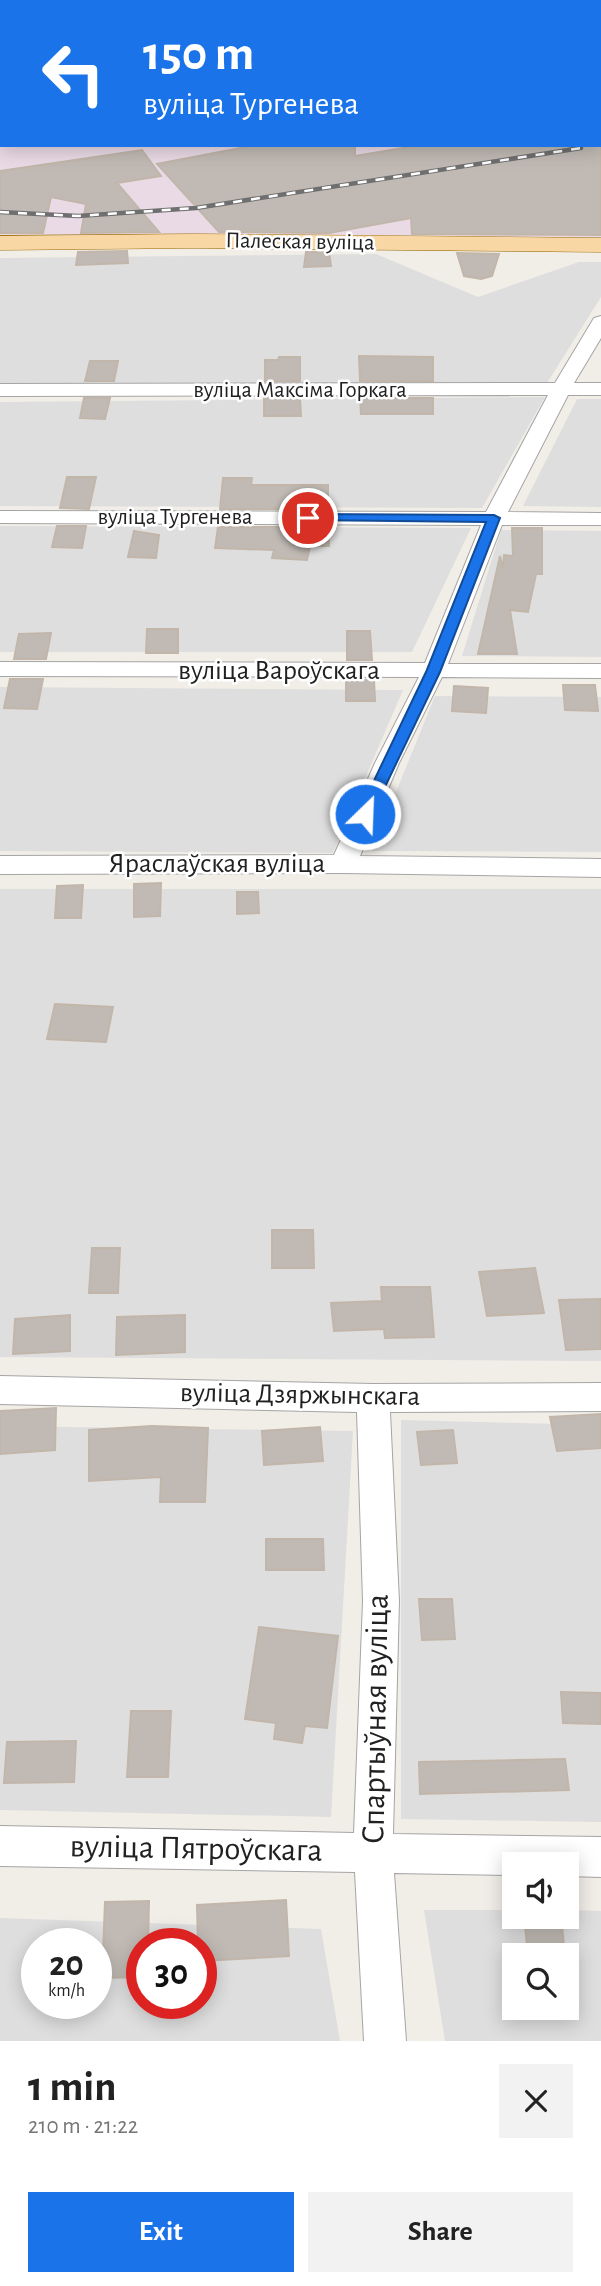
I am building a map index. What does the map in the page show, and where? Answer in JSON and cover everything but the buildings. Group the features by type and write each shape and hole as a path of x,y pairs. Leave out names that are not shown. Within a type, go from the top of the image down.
{"main road":[{"name":"Палеская вуліца","path":"0,243 194,240 601,245"}],"street":[{"path":"343,864 387,763 433,672 494,518 561,389 601,322"},
{"name":"вуліца Максіма Горкага","path":"0,390 601,389"},
{"name":"вуліца Тургенева","path":"0,517 601,519"},
{"name":"вуліца Вароўскага","path":"0,669 601,671"},
{"name":"Яраслаўская вуліца","path":"0,865 343,864 601,868"},
{"name":"вуліца Дзяржынскага","path":"0,1390 373,1398 601,1397"},
{"name":"Спартыўная вуліца","path":"373,1398 381,1601 373,1851 385,2041"},
{"name":"вуліца Пятроўскага","path":"0,1846 601,1857"}],"shaded area":[{"path":"0,147 601,147 601,238 0,237"},
{"path":"376,254 478,297 579,262 601,262 601,297 547,383 0,383 0,258"},
{"path":"545,397 482,508 0,506 0,402"},
{"path":"577,399 601,399 601,507 523,506"},
{"path":"0,526 471,528 412,652 0,652"},
{"path":"501,530 601,531 601,657 462,656"},
{"path":"0,687 403,690 333,853 0,851"},
{"path":"435,696 601,697 601,852 372,851"},
{"path":"0,889 601,889 601,1361 0,1357"},
{"path":"401,1420 601,1425 601,1822 401,1819"},
{"path":"0,1426 353,1431 331,1817 0,1810"},
{"path":"424,1910 502,1910 502,1929 579,1929 579,1910 601,1911 601,2041 445,2041"},
{"path":"0,1918 321,1929 340,2041 0,2041"}],"railway":[{"path":"0,212 78,216 196,208 581,148"}],"route":[{"path":"308,518 494,518 433,672 387,763 365,814"}]}
